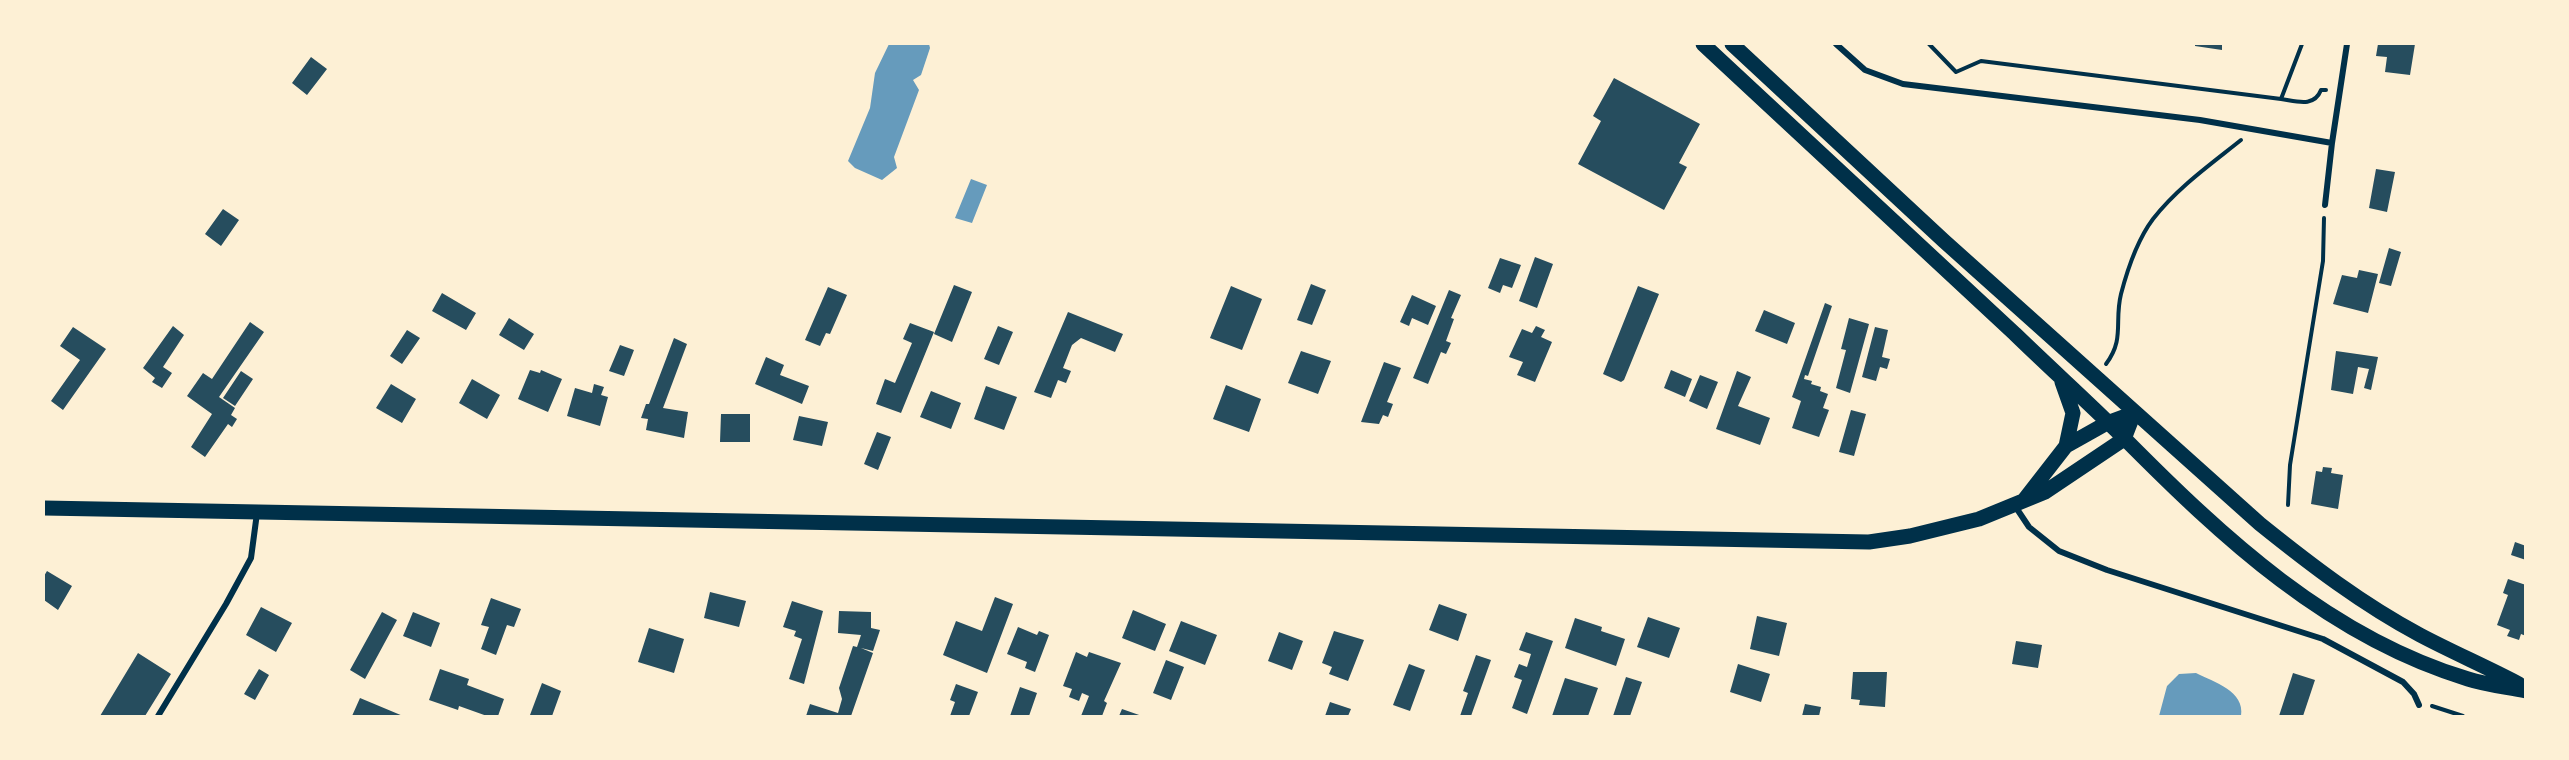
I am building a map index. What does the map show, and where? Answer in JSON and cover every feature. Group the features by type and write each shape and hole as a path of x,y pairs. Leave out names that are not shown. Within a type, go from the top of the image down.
{"main road":[{"path":"1703,44 2061,378 2199,512 2252,560 2300,596 2404,655 2471,680 2526,689"},
{"path":"1732,44 2095,378 2260,524 2314,567 2363,601 2420,635 2526,689"},
{"path":"2061,378 2073,413 2066,446"},
{"path":"2019,503 2066,446 2107,423 2134,413"},
{"path":"44,508 1869,542 1947,528 2045,492 2124,439 2134,413"}],"street":[{"path":"1836,44 1865,70 1903,84 2256,128 2332,143"},
{"path":"2325,205 2347,44"},
{"path":"2019,503 2029,527 2059,551 2107,570 2323,639 2403,682 2414,694 2419,705"},
{"path":"158,717 251,558 257,512"}],"path":[{"path":"1929,44 1956,72 1981,61 2310,102 2316,99 2321,90 2326,90"},
{"path":"2281,99 2302,44"},
{"path":"2095,378 2109,359 2118,341 2117,308 2128,267 2152,220 2203,170 2256,128"},
{"path":"2288,505 2290,465 2323,261 2325,205"},
{"path":"2419,705 2426,705 2463,717"}],"water":[{"path":"889,44 929,44 930,48 921,75 913,80 919,90 894,157 897,168 882,180 855,168 848,161 870,108 875,73"},
{"path":"971,179 987,185 972,223 955,218"},
{"path":"2196,673 2233,694 2241,707 2241,716 2159,716 2167,686 2179,674"}],"building":[{"path":"2195,44 2222,44 2222,50 2195,46"},
{"path":"2378,44 2415,44 2410,75 2385,72 2387,57 2376,56"},
{"path":"311,57 327,69 307,95 292,83"},
{"path":"1614,78 1700,124 1679,163 1687,167 1664,210 1578,164 1601,121 1593,116"},
{"path":"2376,169 2395,172 2387,212 2369,208"},
{"path":"223,209 239,220 221,246 205,234"},
{"path":"2389,248 2401,252 2391,286 2379,283"},
{"path":"1535,257 1553,264 1537,308 1519,301"},
{"path":"1500,258 1521,265 1512,288 1503,285 1500,293 1488,288"},
{"path":"2359,270 2378,274 2368,313 2333,304 2342,275 2357,278"},
{"path":"1311,284 1326,290 1312,325 1297,320"},
{"path":"954,285 972,292 952,342 934,334"},
{"path":"1231,286 1262,299 1242,350 1210,338"},
{"path":"1638,286 1659,294 1624,380 1621,382 1603,374"},
{"path":"828,287 847,295 830,334 826,333 820,346 805,340"},
{"path":"1449,290 1461,295 1451,318 1454,319 1446,341 1451,343 1446,354 1441,352 1428,384 1413,378"},
{"path":"442,293 476,313 466,330 432,311"},
{"path":"1412,295 1436,306 1428,325 1412,318 1409,326 1400,322"},
{"path":"1825,303 1832,306 1808,376 1805,375 1804,379 1812,381 1811,384 1821,387 1820,391 1828,394 1823,408 1829,410 1819,437 1792,428 1801,401 1792,397"},
{"path":"1764,310 1795,323 1787,344 1755,331"},
{"path":"1068,312 1123,334 1115,352 1081,338 1072,345 1063,368 1071,371 1066,383 1058,380 1051,398 1034,392"},
{"path":"509,318 534,334 524,350 499,335"},
{"path":"1849,318 1869,324 1850,393 1836,388 1846,350 1841,349"},
{"path":"250,322 264,332 219,397 235,408 231,415 237,419 232,427 228,424 205,457 191,447 212,414 187,396 203,373 212,379"},
{"path":"910,323 934,332 901,413 876,404 885,379 895,383 912,343 903,339"},
{"path":"173,326 184,335 163,367 172,373 162,388 152,382 155,378 143,368"},
{"path":"998,326 1013,332 999,365 984,359"},
{"path":"1536,326 1545,330 1541,337 1552,342 1535,382 1517,375 1523,362 1509,357 1522,329 1532,333"},
{"path":"73,327 106,349 63,410 51,401 80,360 60,346"},
{"path":"1875,327 1888,330 1882,357 1890,359 1887,369 1880,367 1876,381 1862,377"},
{"path":"407,330 420,338 402,364 390,356"},
{"path":"674,338 687,344 663,408 688,412 684,438 646,430 648,419 641,418 646,404 649,404"},
{"path":"620,345 634,350 624,376 609,371"},
{"path":"1301,351 1331,361 1318,394 1288,383"},
{"path":"2336,351 2378,357 2371,390 2364,388 2369,369 2358,367 2353,394 2331,390"},
{"path":"766,357 784,365 780,375 809,386 802,404 755,384"},
{"path":"1384,362 1401,368 1387,402 1393,404 1388,417 1383,415 1379,424 1361,422"},
{"path":"530,370 540,373 541,370 562,379 548,412 518,399"},
{"path":"1671,370 1692,379 1685,397 1664,388"},
{"path":"241,371 253,379 235,406 223,398"},
{"path":"1737,371 1751,377 1738,406 1770,418 1760,445 1716,429"},
{"path":"1700,375 1718,382 1707,409 1689,401"},
{"path":"472,379 500,395 487,419 459,403"},
{"path":"391,384 416,399 402,423 376,408"},
{"path":"594,384 604,387 601,395 608,397 600,426 567,416 575,388 592,393"},
{"path":"1226,385 1261,399 1249,432 1213,419"},
{"path":"986,386 1017,397 1004,430 974,419"},
{"path":"931,391 961,403 951,429 920,417"},
{"path":"1851,410 1866,414 1854,456 1839,452"},
{"path":"721,414 750,414 750,442 720,442"},
{"path":"799,416 828,422 822,446 793,440"},
{"path":"877,432 891,437 878,470 864,464"},
{"path":"2323,467 2332,468 2331,473 2343,475 2338,509 2311,504 2316,471 2322,472"},
{"path":"2515,542 2526,546 2526,560 2511,555"},
{"path":"47,571 72,586 58,610 44,600 44,576"},
{"path":"2508,579 2526,585 2526,636 2521,634 2519,640 2507,636 2510,630 2497,625 2508,595 2503,593"},
{"path":"710,592 746,601 739,627 704,618"},
{"path":"995,597 1013,604 987,673 943,655 956,621 982,631"},
{"path":"491,598 521,609 514,627 507,625 496,655 481,649 489,627 481,625"},
{"path":"792,601 823,611 804,684 789,679 802,639 794,636 796,631 783,627"},
{"path":"1439,604 1467,614 1458,641 1429,630"},
{"path":"261,607 292,623 276,652 246,635"},
{"path":"1133,610 1166,624 1155,651 1122,638"},
{"path":"839,611 871,612 871,628 880,630 873,651 861,648 873,653 851,716 806,716 810,704 838,713 842,699 839,688 853,646 857,647 861,635 838,633"},
{"path":"382,612 397,620 365,679 350,670"},
{"path":"413,612 440,623 431,647 403,636"},
{"path":"1757,616 1787,623 1779,656 1750,649"},
{"path":"1648,617 1680,628 1669,658 1637,647"},
{"path":"1575,618 1602,627 1601,631 1625,639 1616,666 1565,648"},
{"path":"1181,621 1217,635 1205,665 1169,651"},
{"path":"1018,627 1037,635 1039,631 1049,635 1035,672 1025,668 1027,662 1007,654"},
{"path":"649,628 684,639 674,673 638,662"},
{"path":"1334,631 1364,640 1348,681 1329,674 1332,667 1322,663"},
{"path":"1279,632 1303,641 1292,670 1268,661"},
{"path":"1526,632 1553,641 1527,714 1512,708 1522,680 1514,677 1519,664 1527,667 1531,654 1519,650"},
{"path":"2016,641 2042,645 2038,668 2012,664"},
{"path":"1076,652 1087,657 1089,652 1121,663 1104,701 1107,703 1102,716 1081,716 1089,696 1082,693 1079,701 1069,697 1072,689 1063,686"},
{"path":"138,653 171,674 145,716 100,716"},
{"path":"1476,655 1491,660 1471,716 1460,716 1468,693 1463,691"},
{"path":"1166,660 1184,667 1171,700 1153,693"},
{"path":"1409,664 1425,670 1410,711 1393,705"},
{"path":"1738,664 1770,674 1761,702 1730,692"},
{"path":"259,669 269,675 255,700 244,694"},
{"path":"440,669 469,679 467,685 504,699 498,716 487,716 459,706 458,710 429,700"},
{"path":"1853,672 1887,672 1885,707 1859,705 1860,700 1851,699"},
{"path":"2293,673 2315,680 2303,716 2279,716"},
{"path":"1626,677 1642,682 1630,716 1613,716"},
{"path":"1565,678 1598,688 1588,716 1552,716"},
{"path":"542,683 561,691 552,716 530,715"},
{"path":"956,684 978,692 969,716 950,716 955,702 950,700"},
{"path":"1020,687 1037,693 1029,716 1010,716"},
{"path":"360,698 403,716 352,716"},
{"path":"1330,702 1351,709 1348,716 1325,716"},
{"path":"1805,704 1821,707 1819,716 1802,716"},
{"path":"1122,709 1142,716 1119,716"}]}
